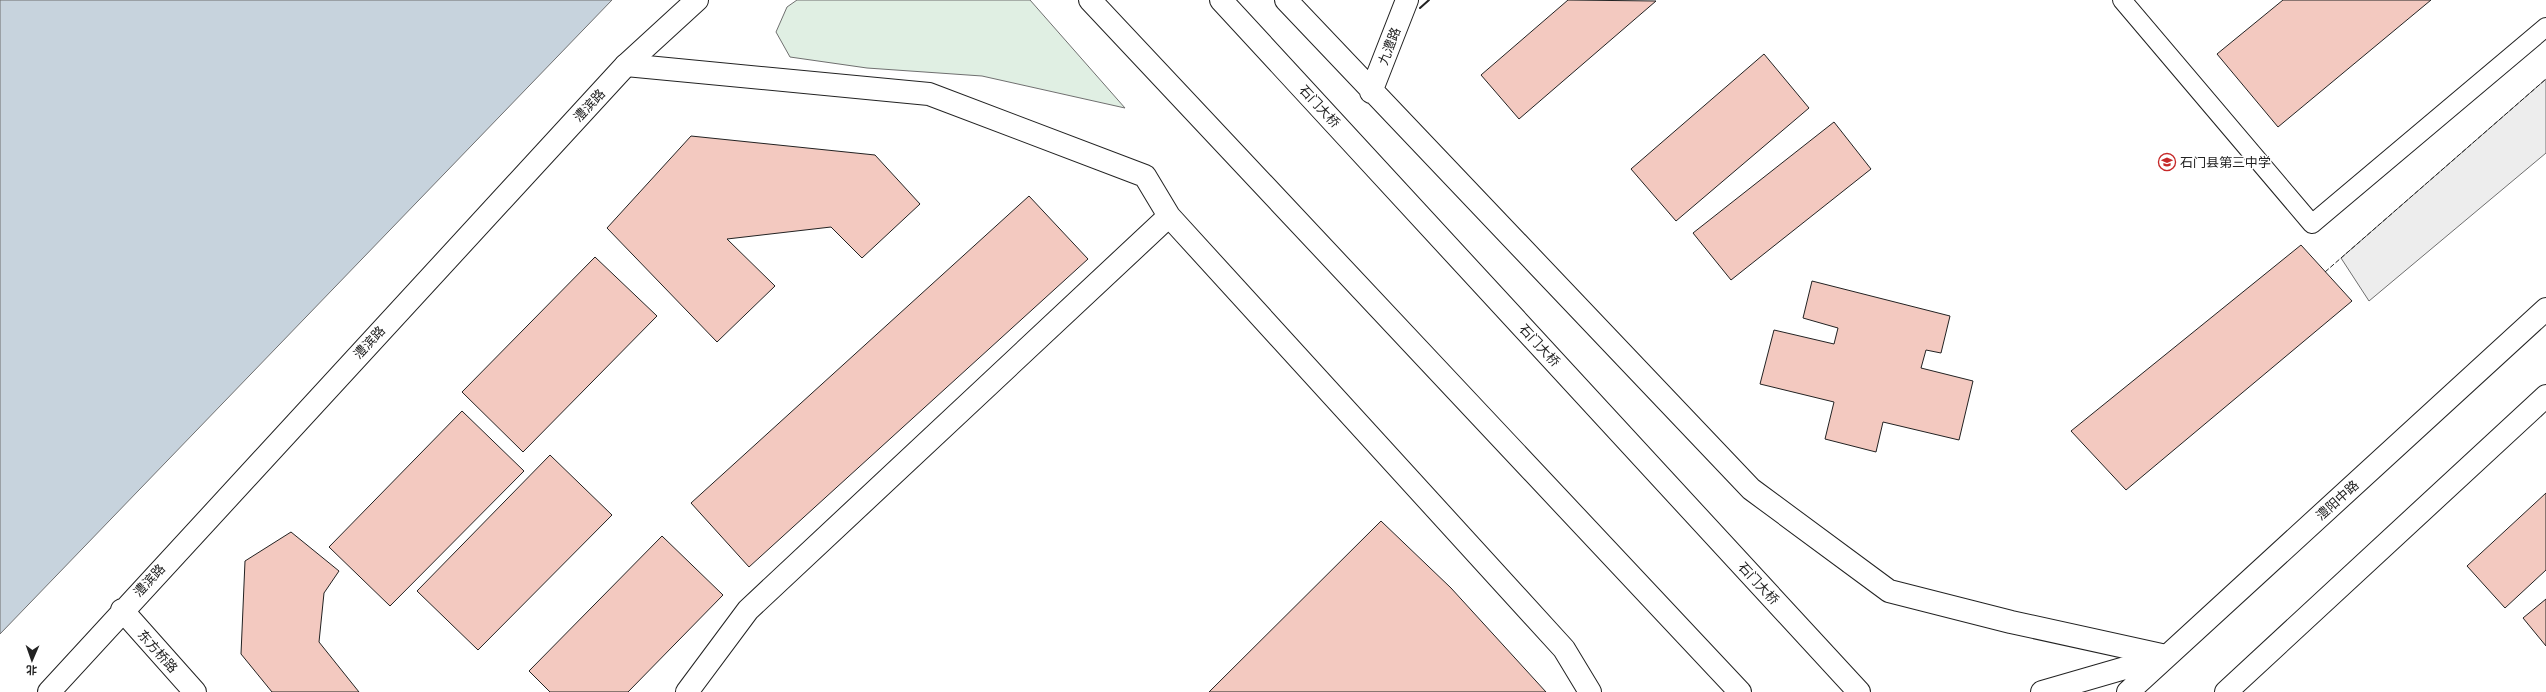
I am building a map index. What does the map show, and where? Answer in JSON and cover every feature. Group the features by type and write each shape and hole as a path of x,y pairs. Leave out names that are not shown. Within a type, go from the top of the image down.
{"street":[{"name":"澧滨路","path":"49,692 122,610 626,65 697,0"},
{"path":"1090,0 1725,682 1740,692"},
{"name":"石门大桥","path":"1221,0 1864,691"},
{"path":"1286,0 1751,489 1889,591 2011,622 2166,656"},
{"name":"九澧路","path":"1372,92 1407,0"},
{"path":"626,65 930,94 1145,176 1169,216 1564,649 1590,692"},
{"path":"687,692 748,610 1169,216"},
{"name":"澧阳中路","path":"2128,692 2546,309"},
{"path":"2226,692 2546,396"},
{"name":"东方桥路","path":"122,610 195,692"},
{"path":"2042,692 2166,656"}],"lane":[{"path":"2122,0 2312,224 2546,27"}],"green space":[{"path":"797,0 1030,0 1125,108 982,76 867,68 790,57 776,32 787,7"}],"shaded area":[{"path":"0,0 612,0 0,634"},
{"path":"2546,79 2546,153 2369,301 2341,258"}],"building":[{"path":"1568,0 1656,1 1519,119 1481,75"},
{"path":"2283,0 2431,0 2278,127 2217,54"},
{"path":"1764,54 1809,108 1676,221 1631,169"},
{"path":"1834,122 1871,169 1731,280 1693,233"},
{"path":"691,136 875,155 920,204 862,258 831,227 727,239 775,286 717,342 607,228"},
{"path":"1029,196 1088,259 749,567 691,503"},
{"path":"2301,245 2352,301 2126,490 2071,431"},
{"path":"595,257 657,316 523,452 462,392"},
{"path":"1812,281 1950,316 1941,353 1926,350 1921,368 1973,381 1959,440 1883,422 1876,452 1825,439 1834,402 1760,384 1774,330 1834,344 1838,328 1803,318"},
{"path":"462,411 524,471 390,606 329,547"},
{"path":"550,455 612,515 478,650 417,591"},
{"path":"2546,493 2546,570 2505,608 2467,566"},
{"path":"1381,521 1451,588 1546,692 1209,692"},
{"path":"291,532 339,571 324,593 319,642 359,692 272,692 241,654 245,561"},
{"path":"662,536 723,595 628,692 550,692 529,671"},
{"path":"2546,599 2546,646 2523,618"}],"fence":[{"path":"2325,272 2546,79"}],"wall":[{"path":"1420,8 1429,0"}],"place":[{"name":"石门县第三中学","path":"2167,162"}]}
